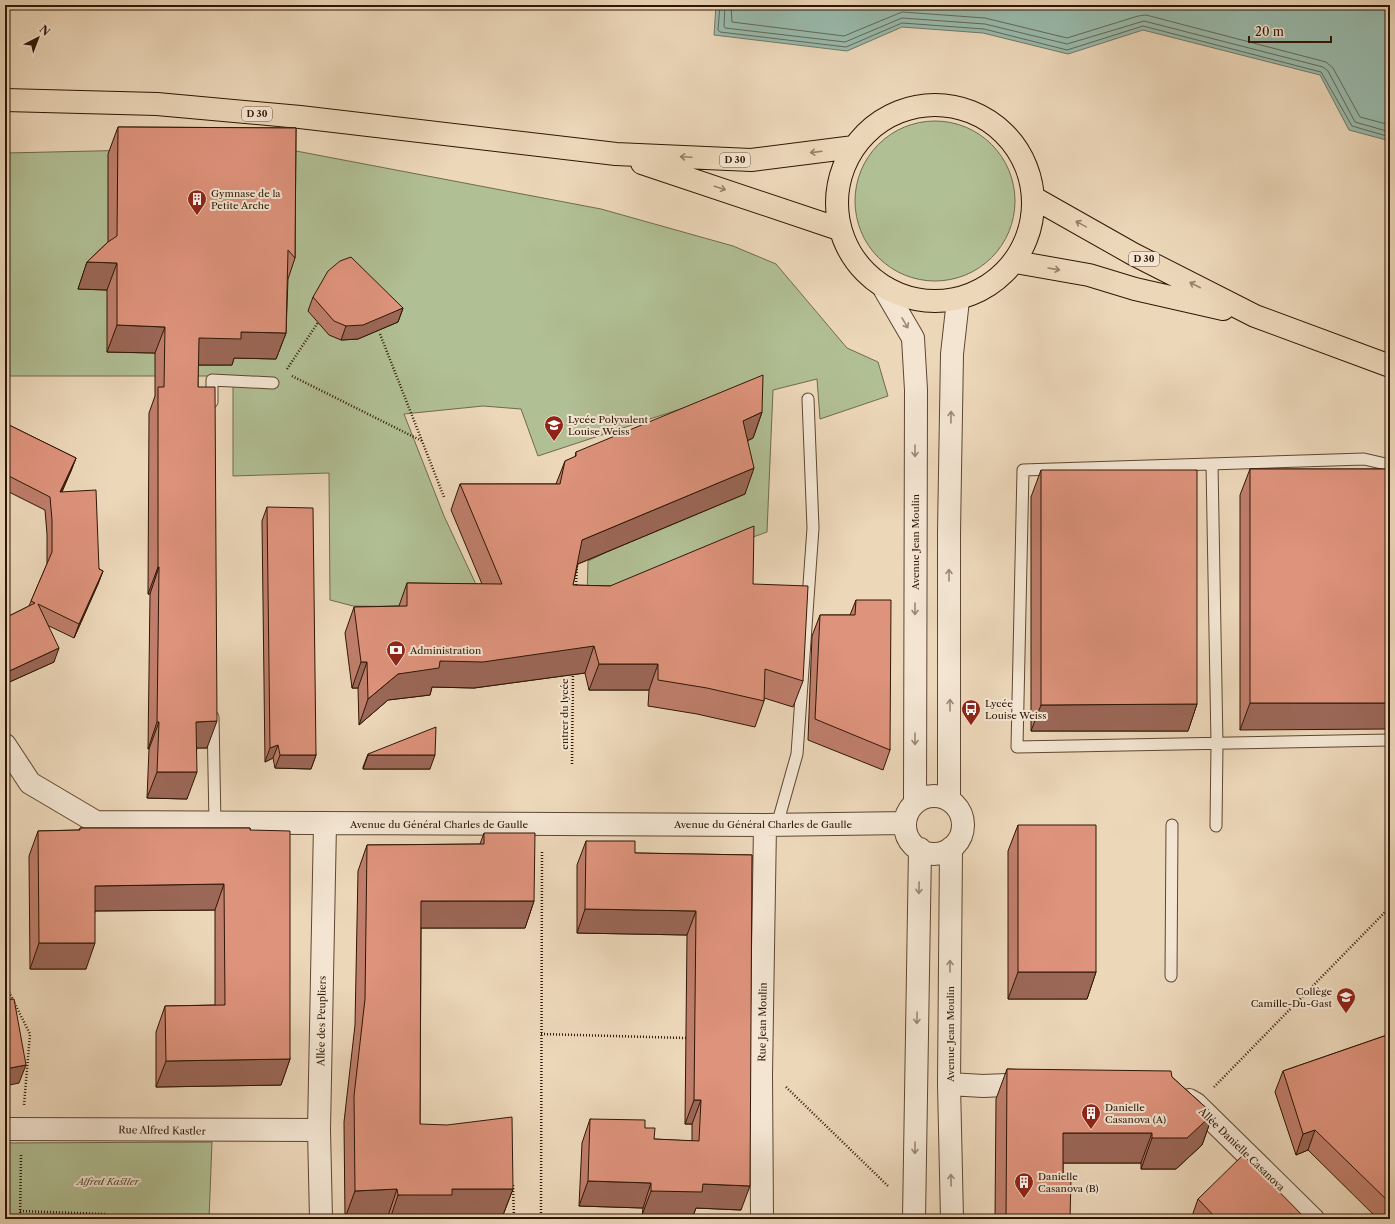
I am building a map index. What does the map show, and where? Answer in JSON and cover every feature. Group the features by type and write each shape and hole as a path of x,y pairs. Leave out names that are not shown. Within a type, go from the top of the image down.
{"main road":[{"name":"D 30","path":"5,100 165,105 300,117 616,154 751,160 854,147"},
{"path":"922,105 955,106 985,118 1010,139 1027,167 1034,198 1031,231 1015,262 990,286 958,300 921,302 885,290 856,264 839,229 836,191 846,160 864,133 891,114 922,105"},
{"name":"D 30","path":"616,154 839,229"},
{"name":"D 30","path":"1034,198 1133,254 1255,316 1390,366"},
{"name":"D 30","path":"1015,262 1089,275 1135,289 1255,316"}],"street":[{"name":"Avenue Jean Moulin","path":"885,290 914,338 916,390 915,803"},
{"path":"949,800 949,532 952,354 958,300"},
{"name":"Avenue du Général Charles de Gaulle","path":"5,745 30,783 96,822 771,825 905,823"},
{"path":"932,796 949,800 959,811 963,825 957,842 951,848 935,853 920,849 909,838 905,823 907,815 915,803 923,798 932,796"},
{"name":"Allée des Peupliers","path":"321,1219 319,1130 325,824"},
{"name":"Rue Jean Moulin","path":"762,1219 761,1074 771,825"},
{"name":"Avenue Jean Moulin","path":"951,848 950,1084 952,1219"},
{"path":"914,1219 920,849"},
{"path":"950,1084 983,1086 1052,1085"},
{"name":"Allée Danielle Casanova","path":"1169,1090 1176,1092 1196,1104 1313,1219"},
{"name":"Rue Alfred Kastler","path":"13,1129 319,1130"}],"lane":[{"path":"212,412 212,380 273,383"},
{"path":"771,825 798,746 813,528 808,399"},
{"path":"1390,465 1364,459 1024,470 1017,747 1390,740"},
{"path":"1212,464 1217,744 1216,826"},
{"path":"213,705 215,823"},
{"path":"1171,976 1172,825"}],"path":[{"path":"319,321 285,372 423,442"},
{"path":"380,334 444,497"},
{"path":"576,596 577,558"},
{"name":"entrer du lycée","path":"572,764 573,665"},
{"path":"541,1219 542,846"},
{"path":"1196,1104 1390,908"},
{"path":"5,984 30,1034 13,1129 20,1219"},
{"path":"541,1034 686,1038"},
{"path":"786,1087 895,1192"},
{"path":"513,1180 514,1219"},
{"path":"20,1211 105,1214"}],"green space":[{"path":"943,121 958,124 973,130 992,144 1002,156 1009,170 1014,185 1014,217 1009,232 1002,246 992,258 980,268 958,278 943,281 927,281 912,278 890,268 878,258 868,246 856,217 855,193 858,178 868,156 878,144 890,134 919,122"},
{"path":"275,147 601,209 733,246 776,264 847,348 878,362 888,396 820,419 817,379 773,390 767,532 587,597 588,561 742,487 744,388 538,456 521,409 483,406 404,414 444,516 487,608 353,606 330,600 329,473 233,476 233,376 5,376 5,153"},
{"name":"Alfred Kastler","path":"212,1142 209,1219 5,1219 5,1143"}],"water":[{"path":"716,5 1390,5 1390,141 1349,130 1320,75 1143,30 1068,54 983,33 902,27 847,51 714,35"}],"building":[{"path":"118,127 296,128 295,258 288,250 286,333 241,332 241,339 199,338 198,387 215,387 217,721 196,722 197,772 157,772 159,722 157,722 159,567 158,387 164,387 165,327 117,325 117,263 87,262 108,242 117,236"},
{"path":"351,257 403,308 363,325 346,326 334,321 313,297 328,271 340,261"},
{"path":"763,375 762,412 743,421 754,468 582,540 573,585 610,586 754,526 753,584 808,586 803,681 765,669 764,701 707,688 658,680 658,664 599,664 594,646 483,662 440,661 439,668 398,674 368,699 367,662 361,662 354,607 407,606 407,583 502,584 460,484 560,484 565,461 576,456 576,452"},
{"path":"5,417 7,417 7,424 76,458 60,492 96,490 99,569 103,571 79,624 38,604 59,648 5,673 5,618 35,603 31,601 52,552 52,520 50,497 5,474"},
{"path":"1250,469 1390,469 1390,703 1250,703"},
{"path":"1041,470 1197,470 1197,704 1041,705"},
{"path":"267,507 313,508 316,755 280,755 278,745 270,748"},
{"path":"856,600 891,600 890,750 815,719 820,615 855,615"},
{"path":"436,727 435,755 368,755 368,754"},
{"path":"1018,825 1096,825 1096,972 1018,972"},
{"path":"80,828 250,828 250,830 290,831 290,1059 166,1061 165,1006 225,1005 224,884 95,886 95,943 39,943 38,831 80,830"},
{"path":"484,833 535,833 534,901 421,901 420,1124 447,1125 512,1117 513,1189 452,1189 452,1195 398,1195 397,1189 355,1191 354,1096 365,999 367,845 484,844"},
{"path":"586,841 635,841 635,853 752,855 750,1186 703,1184 702,1192 651,1191 651,1183 588,1181 590,1119 645,1120 645,1128 655,1128 654,1139 699,1141 701,1100 694,1100 696,911 585,909"},
{"path":"14,999 26,1065 5,1069 5,1000"},
{"path":"1390,1034 1390,1203 1315,1130 1303,1134 1283,1071"},
{"path":"1007,1069 1171,1071 1172,1077 1213,1114 1187,1138 1152,1138 1152,1133 1063,1133 1063,1178 1071,1178 1070,1219 1006,1219"},
{"path":"1243,1155 1306,1219 1217,1219 1198,1199"}],"place":[{"name":"Gymnase de la Petite Arche","path":"197,216"},
{"name":"Lycée Polyvalent Louise Weiss","path":"554,442"},
{"name":"Administration","path":"396,667"},
{"name":"Lycée Louise Weiss","path":"971,726"},
{"name":"Collège Camille-Du-Gast","path":"1346,1014"},
{"name":"Danielle Casanova (A)","path":"1091,1130"},
{"name":"Danielle Casanova (B)","path":"1024,1199"}]}
